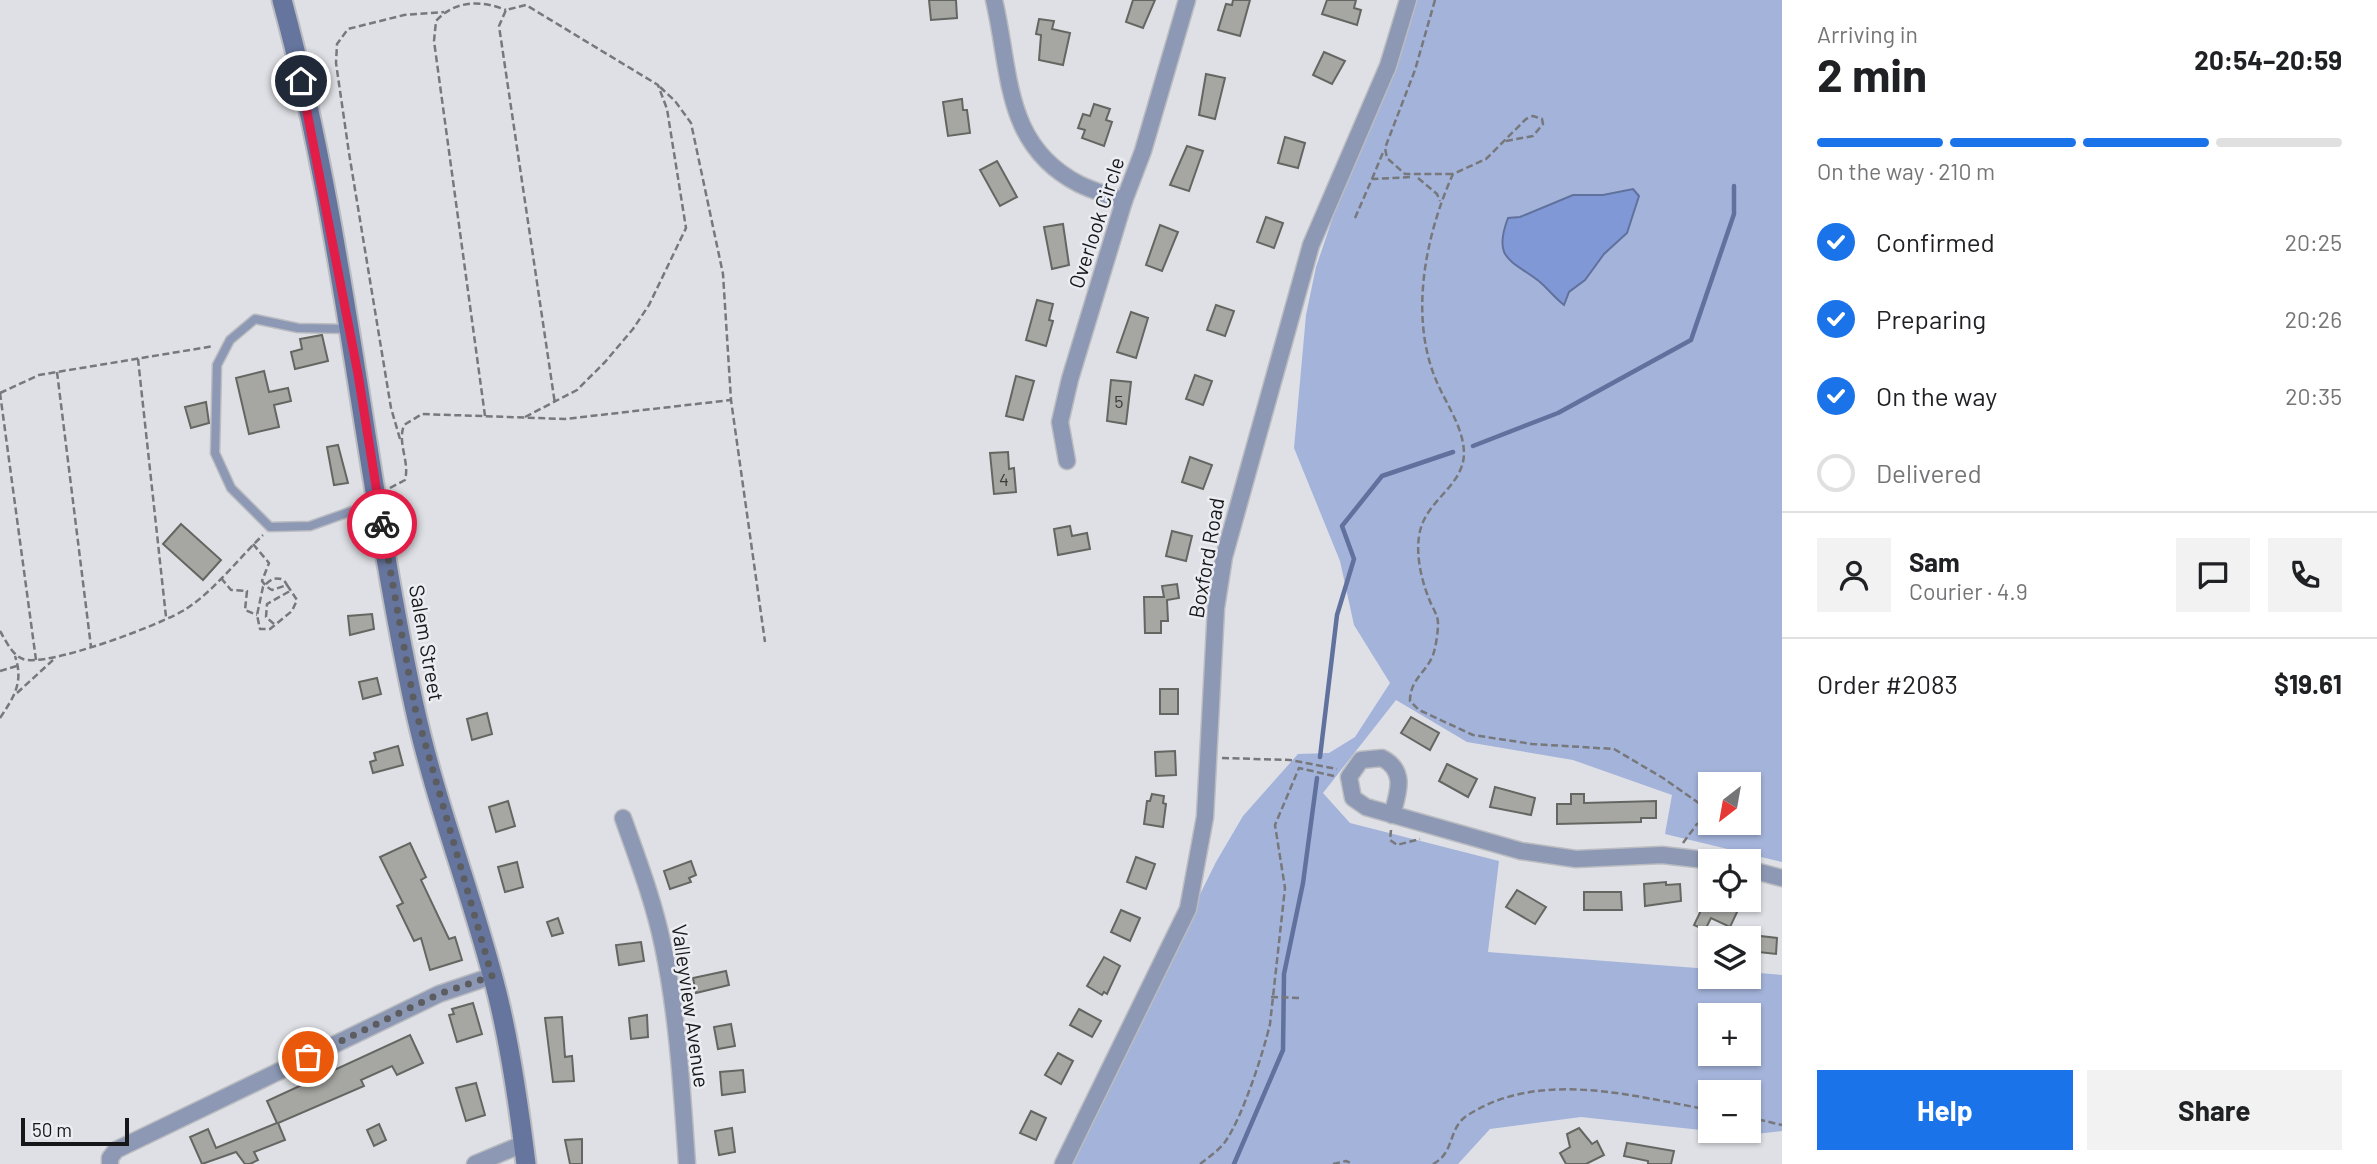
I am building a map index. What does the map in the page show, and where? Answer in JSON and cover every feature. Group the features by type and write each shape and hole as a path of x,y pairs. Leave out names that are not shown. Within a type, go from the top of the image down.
{"main road":[{"name":"Salem Street","path":"282,0 312,127 350,329 415,708 492,976 517,1093 525,1154"}],"street":[{"path":"994,0 1015,108 1030,144 1045,160 1078,183 1124,201"},
{"name":"Overlook Circle","path":"1068,461 1060,422 1124,201 1143,151 1187,0"},
{"name":"Boxford Road","path":"1063,1164 1188,909 1203,830 1216,608 1237,504 1311,245 1388,66 1408,0"},
{"path":"1391,818 1400,783 1392,764 1372,757 1357,763 1346,775 1356,802 1391,818 1549,857 1576,859 1679,855 1698,858"},
{"name":"Valleyview Avenue","path":"623,818 644,875 663,946 683,1101 687,1164"},
{"path":"1761,872 1782,878"},
{"path":"110,1161 116,1150 256,1080 439,994 492,976"},
{"path":"475,1164 525,1154"}],"lane":[{"path":"350,329 298,328 255,319 228,344 217,365 215,453 231,488 270,527 310,526 378,500"}],"path":[{"path":"1355,218 1419,57 1435,0"},
{"path":"378,500 405,480 407,471 391,408 349,153 337,44 348,29 404,15 444,12 470,2 490,3 506,10 526,5 658,85 675,101 691,123 726,289 726,343 731,400 765,642"},
{"path":"506,10 499,26 555,404"},
{"path":"444,12 436,21 434,41 485,416"},
{"path":"525,417 555,404 577,390 634,329 686,228 667,110 658,85"},
{"path":"1372,179 1453,174 1486,159 1526,120 1534,116 1542,118 1544,124 1533,136 1506,141"},
{"path":"1385,148 1387,158 1394,167 1417,177 1437,194 1441,204"},
{"path":"1453,174 1441,204 1426,274 1422,327 1427,355 1454,416 1464,454 1454,483 1427,512 1420,532 1424,584 1438,619 1432,656 1413,682 1410,701 1419,710 1473,735 1532,744 1614,749 1698,803"},
{"path":"36,661 0,393 38,375 228,344"},
{"path":"138,359 166,618"},
{"path":"57,372 91,647"},
{"path":"400,439 404,425 422,414 565,419 731,400"},
{"path":"15,653 27,661 53,660 185,610 221,578 270,527"},
{"path":"253,544 269,563 261,578 265,585 272,590 286,585"},
{"path":"221,578 234,591 243,588 247,591 246,610 257,615"},
{"path":"276,578 284,580 295,596 296,604 267,631 260,629 257,615 265,585 276,578"},
{"path":"274,624 266,617 267,604 290,591"},
{"path":"0,631 15,653 19,665 17,693"},
{"path":"0,718 17,693 53,660"},
{"path":"0,671 19,665"},
{"path":"1208,757 1290,760 1346,775"},
{"path":"1200,1164 1217,1152 1230,1133 1265,1044 1285,888 1275,825 1299,768 1346,775"},
{"path":"1390,840 1391,818"},
{"path":"1271,997 1300,998"},
{"path":"1433,1164 1444,1157 1456,1123 1462,1118 1478,1108 1519,1096 1586,1088 1698,1108"},
{"path":"1761,1120 1782,1125"},
{"path":"1333,1164 1346,1161 1353,1164"}],"shaded area":[{"path":"1417,0 1782,0 1782,862 1761,857 1761,849 1728,849 1665,834 1672,795 1573,760 1467,742 1396,700 1323,793 1350,823 1499,861 1488,952 1698,968 1698,989 1761,989 1761,973 1782,975 1782,1131 1761,1133 1761,1080 1698,1080 1698,1130 1581,1117 1490,1129 1458,1164 1066,1164 1216,862 1243,816 1298,754 1329,753 1355,737 1390,683 1354,625 1340,561 1294,448 1306,315 1316,267 1349,170 1390,76"},
{"path":"1633,189 1639,196 1627,233 1604,254 1585,280 1569,292 1564,305 1540,282 1513,263 1504,251 1502,243 1508,218 1520,217 1573,195 1603,195"}],"building":[{"path":"929,0 956,0 957,18 931,20"},
{"path":"1133,0 1155,0 1143,28 1126,22"},
{"path":"1233,0 1250,0 1240,36 1218,30 1226,4 1232,5"},
{"path":"1327,0 1356,0 1354,8 1361,10 1357,25 1322,14"},
{"path":"1039,19 1054,21 1052,29 1070,33 1063,65 1039,60 1041,35 1036,34"},
{"path":"1324,52 1345,61 1332,84 1313,75"},
{"path":"1206,74 1225,78 1215,119 1199,115"},
{"path":"962,99 963,110 967,110 970,133 948,136 943,102"},
{"path":"1094,104 1110,109 1106,120 1112,122 1104,146 1082,138 1085,130 1078,128 1083,114 1090,116"},
{"path":"1285,137 1305,143 1298,168 1278,163"},
{"path":"1187,146 1203,151 1189,191 1170,185"},
{"path":"997,161 1017,197 1000,206 980,170"},
{"path":"1266,217 1283,223 1274,248 1257,242"},
{"path":"1063,224 1069,265 1052,269 1044,227"},
{"path":"1160,225 1178,232 1162,271 1146,265"},
{"path":"1037,300 1053,304 1049,320 1053,321 1046,346 1026,340"},
{"path":"1216,305 1234,311 1225,336 1207,330"},
{"path":"1131,312 1148,318 1136,358 1117,352"},
{"path":"322,335 328,361 295,369 291,352 302,349 300,339"},
{"path":"264,371 269,392 288,388 291,401 274,405 279,427 249,434 236,378"},
{"path":"1195,375 1212,381 1203,405 1186,399"},
{"path":"1016,376 1034,381 1023,420 1006,416"},
{"path":"1111,380 1131,382 1126,424 1107,421"},
{"path":"206,402 209,423 191,428 185,407"},
{"path":"338,445 348,483 334,485 327,447"},
{"path":"1008,452 1009,469 1014,468 1016,492 994,494 990,453"},
{"path":"1190,457 1212,465 1203,489 1182,482"},
{"path":"181,524 221,560 203,580 163,544"},
{"path":"1070,526 1072,536 1087,533 1090,549 1058,555 1054,529"},
{"path":"1172,531 1192,536 1186,561 1166,556"},
{"path":"1177,584 1179,598 1167,600 1168,621 1161,621 1161,633 1145,633 1144,597 1164,597 1162,586"},
{"path":"372,614 374,629 350,635 348,616"},
{"path":"377,678 381,694 363,699 359,682"},
{"path":"1160,689 1178,689 1178,714 1160,714"},
{"path":"487,713 492,734 472,740 467,719"},
{"path":"1411,717 1439,733 1430,750 1401,733"},
{"path":"398,746 403,765 373,773 370,762 376,760 374,753"},
{"path":"1175,751 1176,775 1156,776 1155,752"},
{"path":"1447,764 1477,779 1468,797 1439,781"},
{"path":"1495,787 1535,798 1531,815 1490,807"},
{"path":"1152,794 1164,796 1163,803 1166,804 1163,827 1144,824 1147,801 1150,801"},
{"path":"1571,794 1584,794 1584,803 1656,801 1656,818 1641,818 1641,822 1557,824 1557,804 1571,804"},
{"path":"508,801 515,826 496,832 489,807"},
{"path":"410,843 426,877 421,880 449,939 455,937 462,960 430,970 421,938 414,941 397,906 403,903 380,857"},
{"path":"1136,857 1155,864 1146,889 1127,882"},
{"path":"691,861 696,875 689,878 691,882 670,889 664,871"},
{"path":"517,862 523,887 505,892 498,867"},
{"path":"1666,882 1666,885 1680,884 1681,901 1645,906 1644,884"},
{"path":"1517,890 1546,907 1535,924 1506,907"},
{"path":"1584,892 1621,892 1622,910 1584,910"},
{"path":"1121,910 1140,918 1130,941 1111,932"},
{"path":"1700,912 1737,912 1730,926 1711,918 1707,926 1694,925"},
{"path":"558,918 563,933 552,936 547,922"},
{"path":"1761,936 1777,938 1776,954 1761,952"},
{"path":"641,942 644,961 619,965 616,945"},
{"path":"1104,957 1120,966 1107,994 1104,992 1102,995 1087,986"},
{"path":"726,971 729,985 696,993 693,978"},
{"path":"473,1003 482,1034 457,1042 449,1015 454,1014 452,1009"},
{"path":"1079,1009 1101,1021 1092,1037 1070,1025"},
{"path":"647,1015 648,1037 631,1039 629,1018"},
{"path":"562,1017 565,1057 572,1056 574,1081 553,1082 545,1018"},
{"path":"731,1024 735,1046 718,1049 714,1027"},
{"path":"410,1035 423,1063 397,1075 392,1066 361,1080 364,1086 278,1123 285,1140 254,1152 258,1160 250,1164 245,1164 236,1152 202,1164 190,1137 208,1129 216,1148 277,1123 267,1101"},
{"path":"1058,1053 1073,1061 1061,1084 1045,1075"},
{"path":"743,1070 745,1092 722,1095 720,1072"},
{"path":"476,1083 485,1115 466,1121 456,1088"},
{"path":"1031,1111 1046,1118 1036,1140 1020,1133"},
{"path":"379,1124 386,1140 374,1146 367,1130"},
{"path":"732,1128 735,1152 719,1155 715,1131"},
{"path":"1579,1128 1592,1144 1597,1141 1604,1155 1586,1164 1566,1164 1560,1153 1570,1147 1567,1134"},
{"path":"582,1139 582,1164 570,1164 565,1140"},
{"path":"1627,1143 1674,1151 1671,1164 1648,1164 1648,1161 1624,1156"}],"waterway":[{"path":"1473,446 1558,413 1691,340 1734,214 1734,186"},
{"path":"1320,757 1337,615 1354,559 1342,526 1382,476 1453,452"},
{"path":"1234,1164 1283,1050 1284,974 1303,883 1317,778"}],"way so far":[{"path":"308,1057 439,994 492,976 426,754 404,654 382,524"}],"route":[{"path":"301,81 358,374 382,524"}]}
